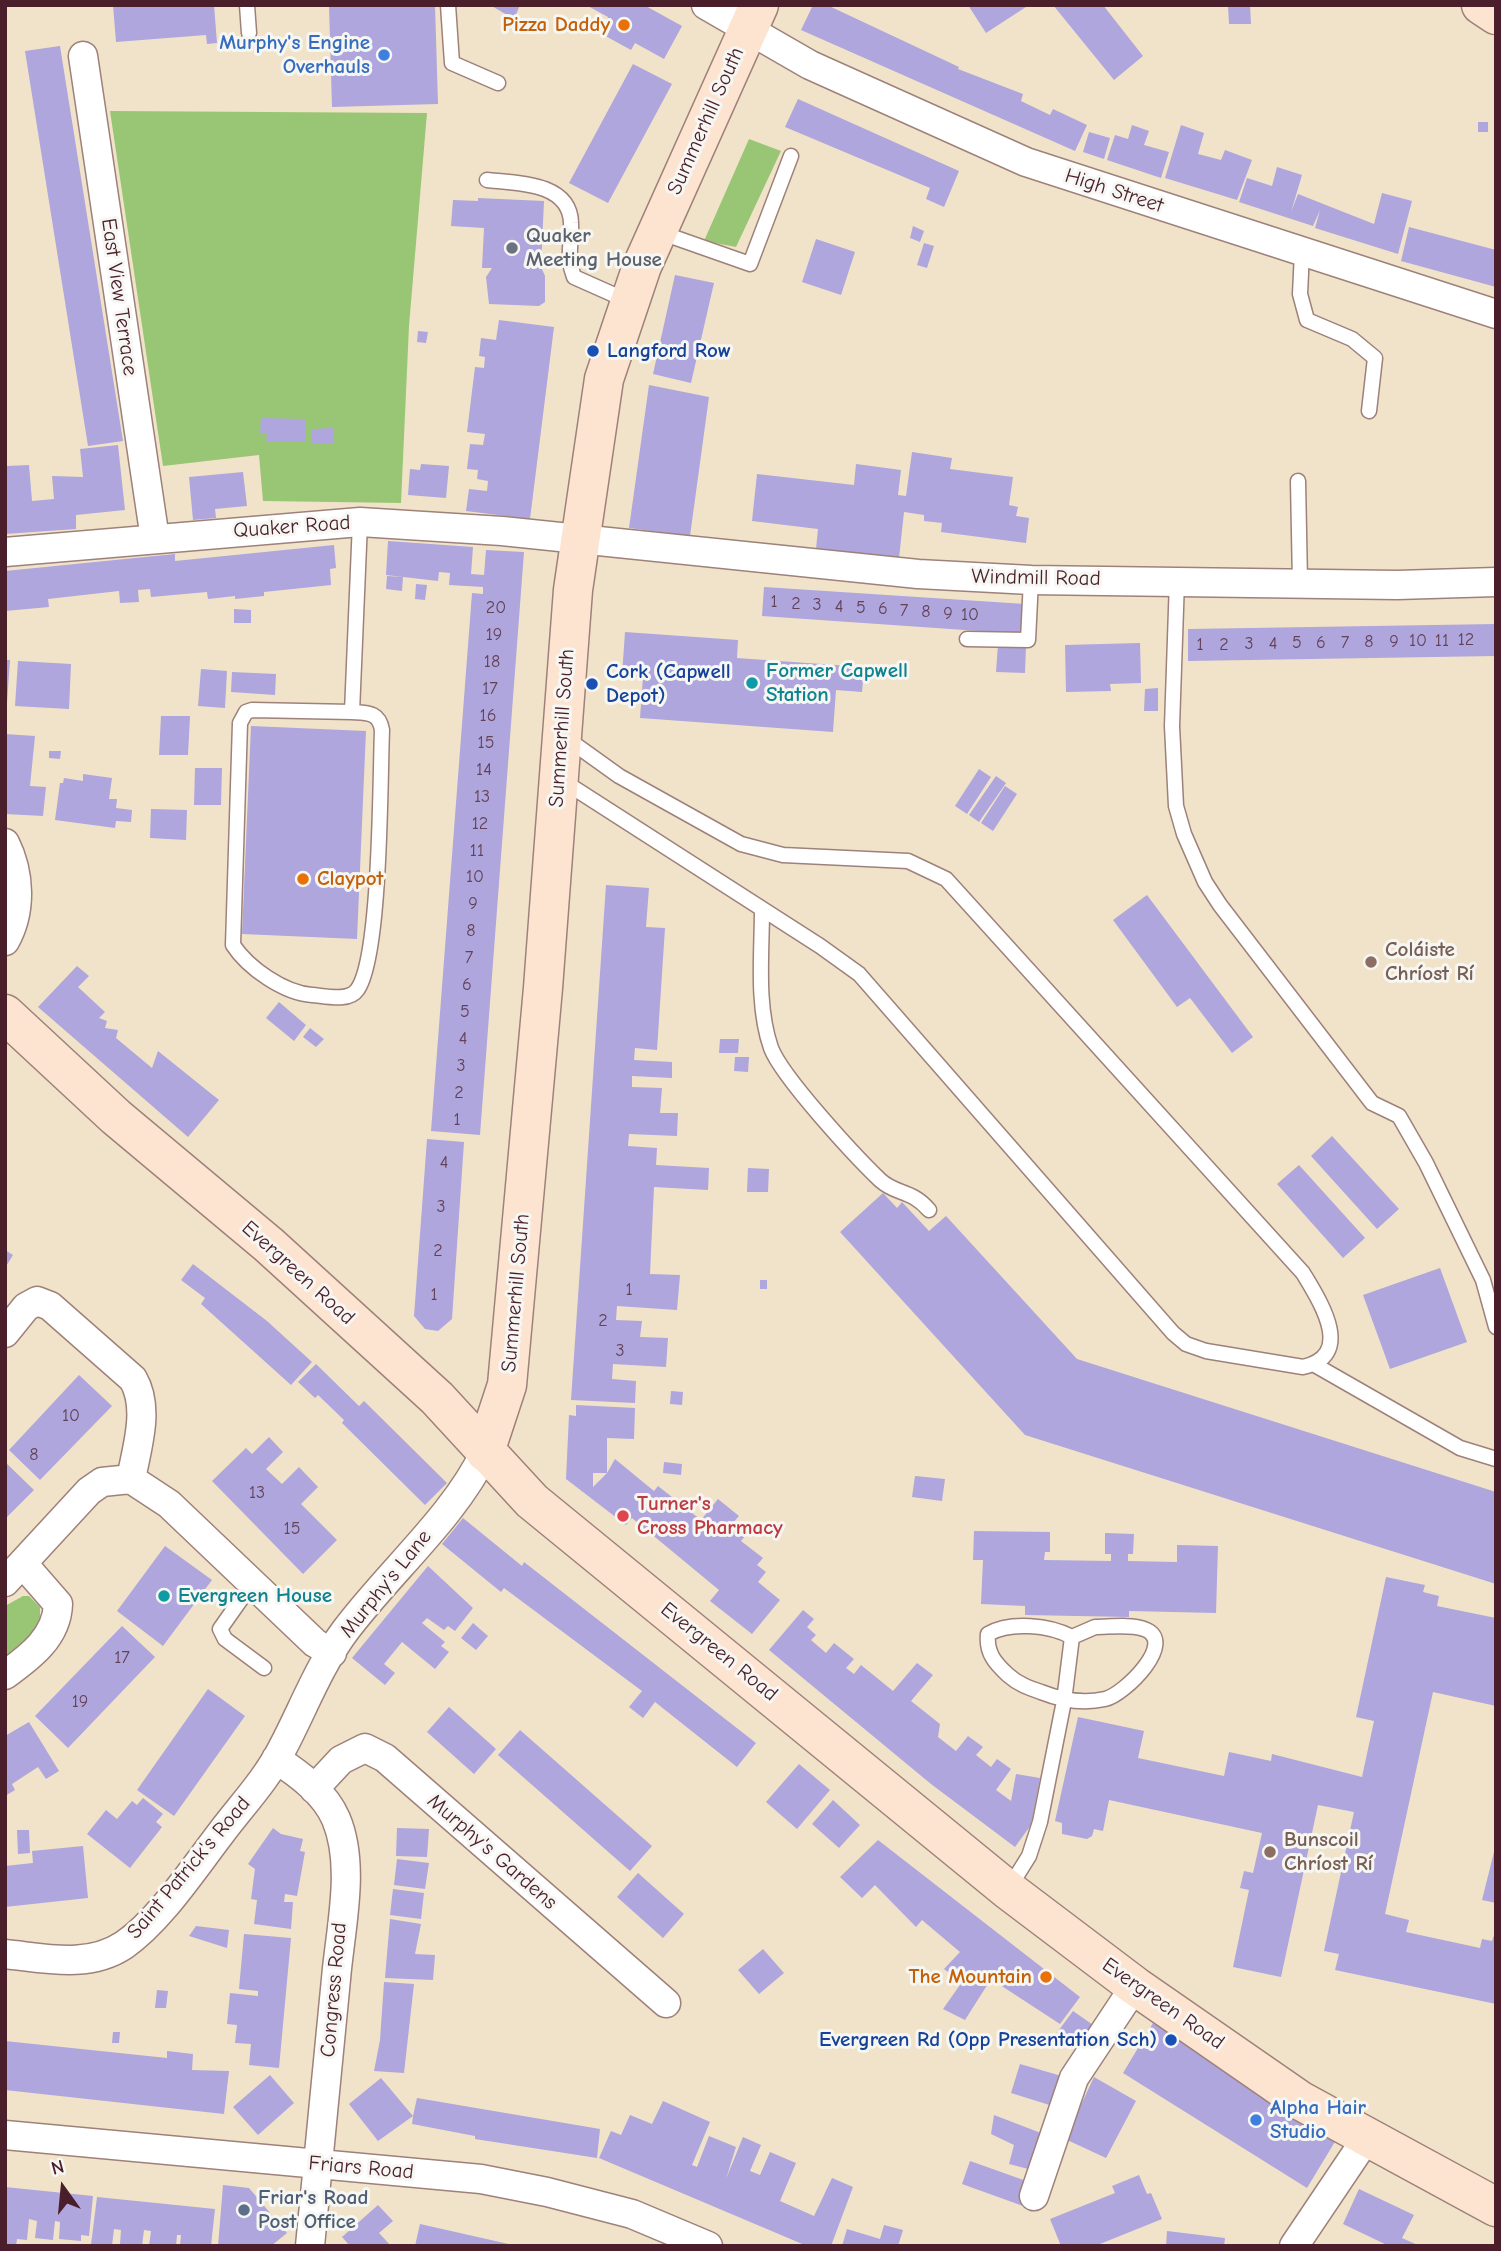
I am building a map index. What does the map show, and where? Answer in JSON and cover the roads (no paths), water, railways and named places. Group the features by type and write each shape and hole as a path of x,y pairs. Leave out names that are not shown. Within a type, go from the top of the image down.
{"main road":[{"path":"1481,5 1496,15"},
{"name":"Summerhill South","path":"485,1452 507,1385 578,540 604,379 628,301 753,18"},
{"name":"Evergreen Road","path":"5,1014 116,1117 269,1245 445,1406 532,1501 1008,1890 1135,1986 1301,2101 1366,2138 1492,2201"}],"street":[{"name":"High Street","path":"706,5 753,18 868,93 1027,162 1496,314"},
{"name":"East View Terrace","path":"83,56 155,539"},
{"name":"Quaker Road","path":"5,552 360,522 502,531 578,540"},
{"name":"Windmill Road","path":"578,540 918,574 1031,580 1496,582"},
{"path":"5,843 13,858 17,897 15,914 5,941"},
{"path":"5,1334 26,1307 37,1301 50,1306 133,1379 141,1392 142,1416 131,1479"},
{"name":"Murphy's Lane","path":"295,1722 343,1633 461,1494 485,1452"},
{"path":"5,1675 45,1640 55,1628 58,1617 58,1604 14,1573 89,1491 102,1482 131,1479 169,1504 251,1585 315,1643 332,1653"},
{"name":"Saint Patrick's Road","path":"5,1954 75,1961 97,1958 125,1944 199,1861 276,1759 295,1722"},
{"name":"Murphy's Gardens","path":"314,1789 353,1752 365,1748 385,1758 666,2003"},
{"name":"Congress Road","path":"276,1759 314,1789 336,1821 344,1883 310,2246"},
{"path":"1034,2196 1074,2078 1135,1986"},
{"name":"Friars Road","path":"5,2135 481,2179 547,2192 632,2214 708,2246"},
{"path":"1294,2246 1366,2138"}],"lane":[{"path":"247,5 249,33"},
{"path":"447,5 452,63 498,83"},
{"path":"657,232 750,264 791,156"},
{"path":"487,180 537,186 554,193 569,214 571,223 568,262 574,277 628,301"},
{"path":"1302,251 1300,294 1307,320 1352,339 1375,358 1368,411"},
{"path":"1298,481 1300,583"},
{"path":"352,712 360,522"},
{"path":"967,639 1028,640 1031,580"},
{"path":"1177,580 1172,726 1176,806 1193,859 1220,905 1373,1103 1399,1116 1474,1257 1496,1327"},
{"path":"252,710 352,712 373,713 379,718 382,730 369,958 357,991 348,997 298,994 283,987 240,955 233,945 240,723 246,712 252,710"},
{"path":"558,778 859,974 1180,1338 1206,1351 1303,1367 1315,1364 1325,1355 1330,1339 1329,1317 1303,1273 946,879 908,861 783,855 741,844 619,776 562,735"},
{"path":"762,909 763,1006 769,1039 780,1067 882,1182 918,1197 929,1210"},
{"path":"1315,1364 1460,1448 1496,1459"},
{"path":"251,1585 220,1629 225,1639 264,1668"},
{"path":"1095,1627 1143,1628 1150,1633 1154,1643 1151,1658 1142,1673 1124,1690 1105,1699 1064,1701 1017,1683 993,1659 987,1646 988,1634 999,1628 1055,1628 1072,1637 1095,1627"},
{"path":"1008,1890 1029,1856 1040,1822 1064,1701 1072,1637"}],"place":[{"name":"Pizza Daddy","path":"624,25"},
{"name":"Murphy's Engine Overhauls","path":"384,55"},
{"name":"Quaker Meeting House","path":"512,248"},
{"name":"Langford Row","path":"593,351"},
{"name":"Former Capwell Station","path":"752,683"},
{"name":"Cork (Capwell Depot)","path":"592,684"},
{"name":"Claypot","path":"303,879"},
{"name":"Coláiste Chríost Rí","path":"1371,962"},
{"name":"Turner's Cross Pharmacy","path":"623,1516"},
{"name":"Evergreen House","path":"164,1596"},
{"name":"Bunscoil Chríost Rí","path":"1270,1852"},
{"name":"The Mountain","path":"1046,1977"},
{"name":"Evergreen Rd (Opp Presentation Sch)","path":"1171,2040"},
{"name":"Alpha Hair Studio","path":"1256,2120"},
{"name":"Friar's Road Post Office","path":"244,2210"}]}
